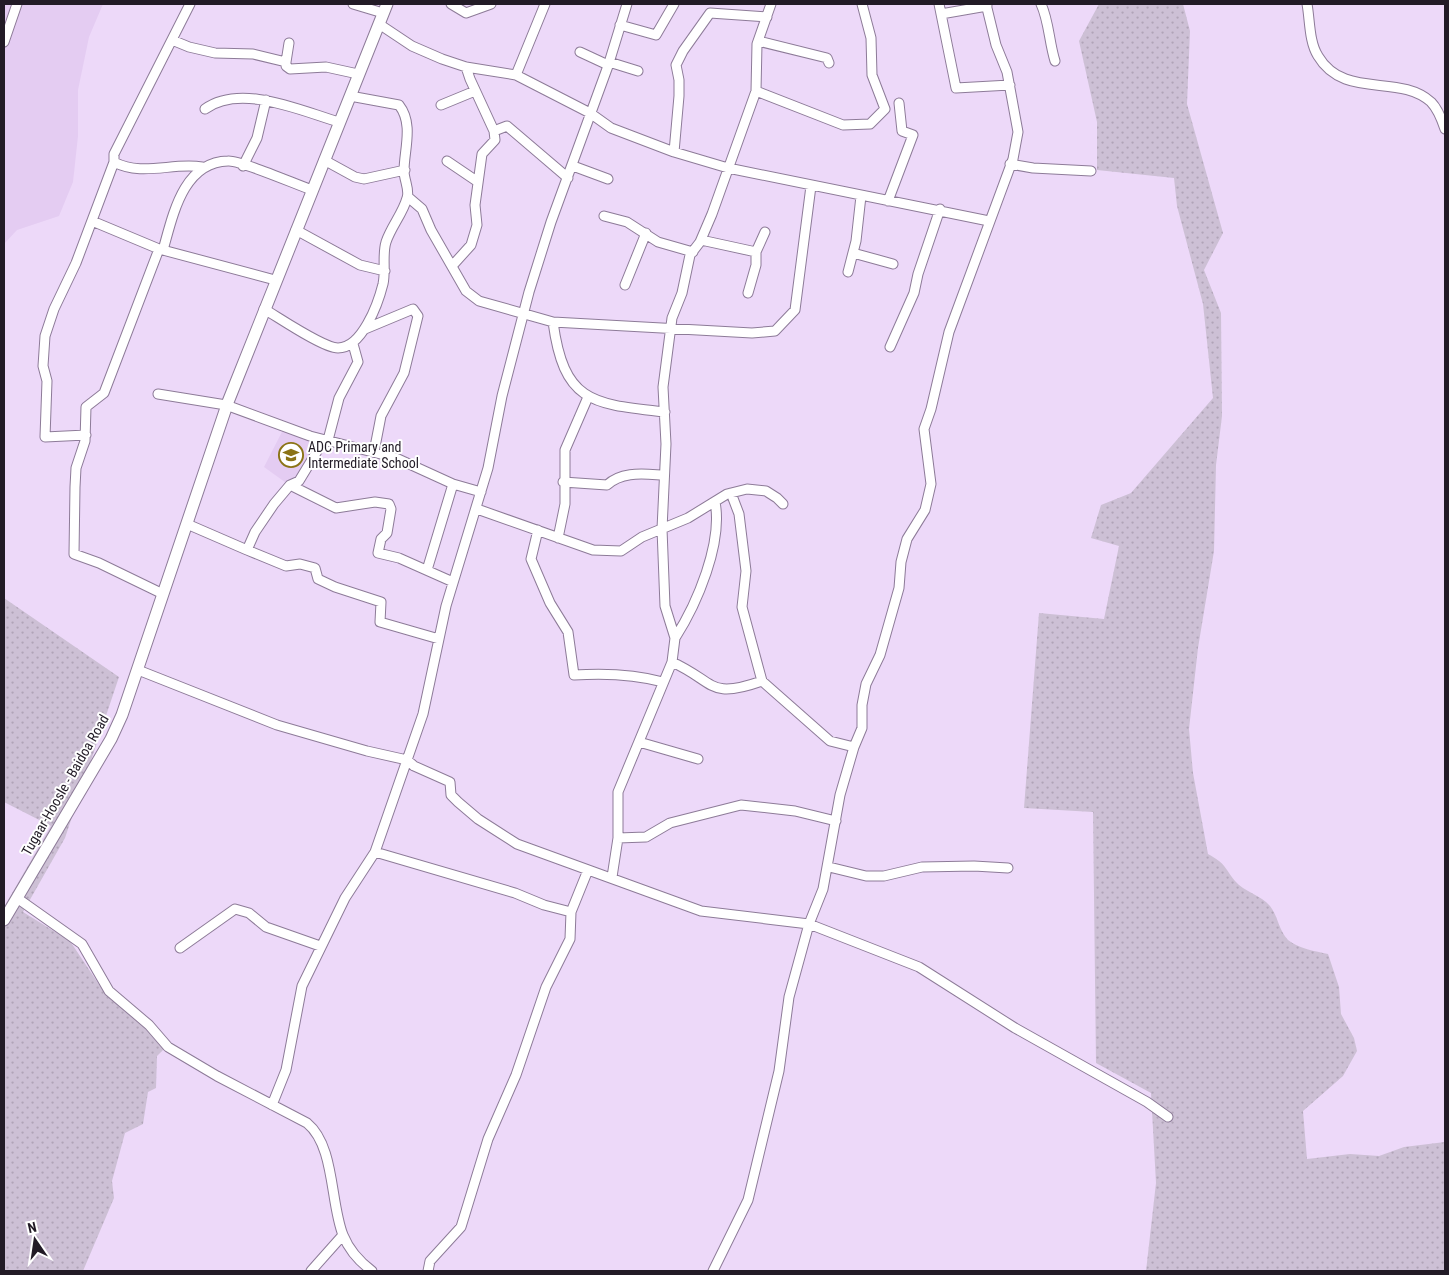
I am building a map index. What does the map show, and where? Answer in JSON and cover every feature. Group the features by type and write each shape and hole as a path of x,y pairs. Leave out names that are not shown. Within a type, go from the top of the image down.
{"main road":[{"path":"324,160 383,13"},
{"name":"Tugaar-Hoosle - Baidoa Road","path":"4,920 111,739 132,690 226,405 324,160"}],"street":[{"path":"4,42 17,4"},
{"path":"86,435 45,437 47,381 43,366 45,336 92,221 114,162 114,154 190,4"},
{"path":"353,4 383,13 412,46 466,67 516,76 590,113 611,128 674,152 728,168 988,221"},
{"path":"451,4 466,13 491,4"},
{"path":"516,76 545,4"},
{"path":"272,1105 286,1070 302,986 345,898 375,852 423,714 454,582 482,492 508,370 525,314 529,292 609,63 627,4"},
{"path":"620,25 656,35 674,4"},
{"path":"675,638 665,606 662,529 663,475 666,444 663,387 671,329 693,252 701,240 756,91 758,42 771,4"},
{"path":"862,4 872,38 872,75 885,108"},
{"path":"939,4 956,88 1010,85"},
{"path":"1041,4 1046,14 1049,41 1055,61"},
{"path":"1307,4 1314,46 1318,56 1336,75 1354,83 1400,88 1419,96 1430,102 1439,114 1445,129"},
{"path":"713,1271 748,1200 780,1071 790,997 810,924 829,867 840,795 854,747 862,728 862,704 866,684 880,655 899,588 901,562 907,539 925,510 931,484 924,429 931,409 949,332 1010,164 1018,132 1007,72 996,45 986,5 942,14"},
{"path":"674,152 679,96 679,80 676,65 683,51 710,13 767,17"},
{"path":"172,40 189,47 215,53 253,54 286,62"},
{"path":"758,42 813,53 827,58 829,63"},
{"path":"289,43 286,66 290,69 326,67 358,74"},
{"path":"580,52 638,71"},
{"path":"452,266 471,245 477,225 475,205 482,154 495,140 494,131 466,67"},
{"path":"441,105 475,91"},
{"path":"756,91 843,125 870,124 885,108 901,101 902,131 913,135 888,201"},
{"path":"264,309 307,335 337,348 353,344 365,329 383,285 386,244 408,197 404,170 408,146 404,111 399,105 350,96"},
{"path":"205,109 214,103 239,97 266,100 339,122"},
{"path":"243,166 257,138 266,100"},
{"path":"494,131 507,126 568,178"},
{"path":"114,162 121,166 146,170 185,164 202,167 229,160 312,190"},
{"path":"324,160 355,177 364,178 404,170"},
{"path":"447,161 478,182"},
{"path":"1010,164 1033,168 1091,170"},
{"path":"573,166 608,179"},
{"path":"163,594 99,563 74,554 76,468 86,435 86,407 104,393 161,250 181,193 202,167"},
{"path":"408,197 422,209 431,230 466,291 479,301 553,322 752,333 775,331 795,310 811,186"},
{"path":"848,272 862,196"},
{"path":"890,347 914,293 918,274 940,210"},
{"path":"604,216 628,222 658,242 693,252"},
{"path":"92,221 161,250 275,280"},
{"path":"296,230 360,265 385,271"},
{"path":"748,293 756,265 756,252 765,232"},
{"path":"625,285 646,233"},
{"path":"701,240 756,252"},
{"path":"853,253 893,264"},
{"path":"365,329 413,309 418,316 404,373 381,416 374,452"},
{"path":"553,322 555,336 569,380 588,397 612,406 665,412"},
{"path":"247,550 255,532 290,486 300,482 319,448 328,440 339,398 358,362 353,344"},
{"path":"158,394 226,405 266,421 396,458 453,484 482,492"},
{"path":"558,538 564,504 565,450 588,397"},
{"path":"563,482 607,485 614,478 635,474 663,475"},
{"path":"427,570 453,484"},
{"path":"290,486 336,508 375,502 389,504 387,534 381,539 378,552 454,582"},
{"path":"477,509 593,550 621,551 642,537 688,518 731,493 747,489 766,491 783,504"},
{"path":"731,493 739,514 746,571 742,607 762,681 830,741 854,747"},
{"path":"612,878 618,838 618,792 672,662 675,638 692,610 703,584 714,538 716,510 714,502"},
{"path":"186,524 286,566 300,564 315,568 318,579 335,587 381,602 380,622 440,639"},
{"path":"538,530 531,559 550,603 568,632 574,674 614,674 663,682"},
{"path":"672,662 719,690 741,689 762,681"},
{"path":"138,670 277,725 367,751 407,760 414,766 450,782 452,795 458,802 478,819 517,844 701,911 810,924 919,967 1016,1028 1147,1102 1168,1117"},
{"path":"639,742 698,758"},
{"path":"618,838 646,836 670,823 741,805 795,811 836,821"},
{"path":"375,852 506,890 544,905 571,912"},
{"path":"829,867 866,876 884,876 922,867 974,866 1008,868"},
{"path":"428,1271 430,1261 461,1227 488,1139 516,1075 546,987 570,939 571,912 588,870"},
{"path":"17,898 82,944 108,990 149,1025 168,1047 217,1076 307,1123 320,1138 343,1235 352,1251 372,1271"},
{"path":"180,948 235,909 249,913 266,927 320,946"},
{"path":"311,1271 343,1235"}],"shaded area":[{"path":"4,4 103,4 89,37 78,90 78,136 73,182 59,216 17,230 4,244"},
{"path":"1099,4 1183,4 1190,31 1187,104 1223,233 1204,270 1221,313 1222,416 1216,465 1214,551 1198,648 1189,729 1193,773 1208,854 1222,863 1239,885 1270,906 1288,940 1302,948 1328,954 1339,987 1341,1014 1354,1038 1357,1051 1343,1076 1303,1111 1307,1159 1350,1154 1379,1156 1404,1147 1445,1142 1445,1271 1146,1271 1156,1183 1151,1093 1096,1063 1093,812 1024,808 1039,613 1104,619 1119,546 1091,538 1101,505 1131,493 1213,398 1203,304 1177,206 1174,178 1097,170 1097,122 1079,41"},
{"name":"ADC Primary and Intermediate School","path":"284,428 316,442 304,469 289,485 264,467"},
{"path":"4,598 119,677 65,838 23,912 70,941 106,995 145,1024 166,1047 157,1056 156,1088 148,1092 143,1124 125,1133 112,1181 114,1198 83,1271 4,1271 4,907 51,826 4,802"}],"place":[{"name":"ADC Primary and Intermediate School","path":"291,455"}]}
